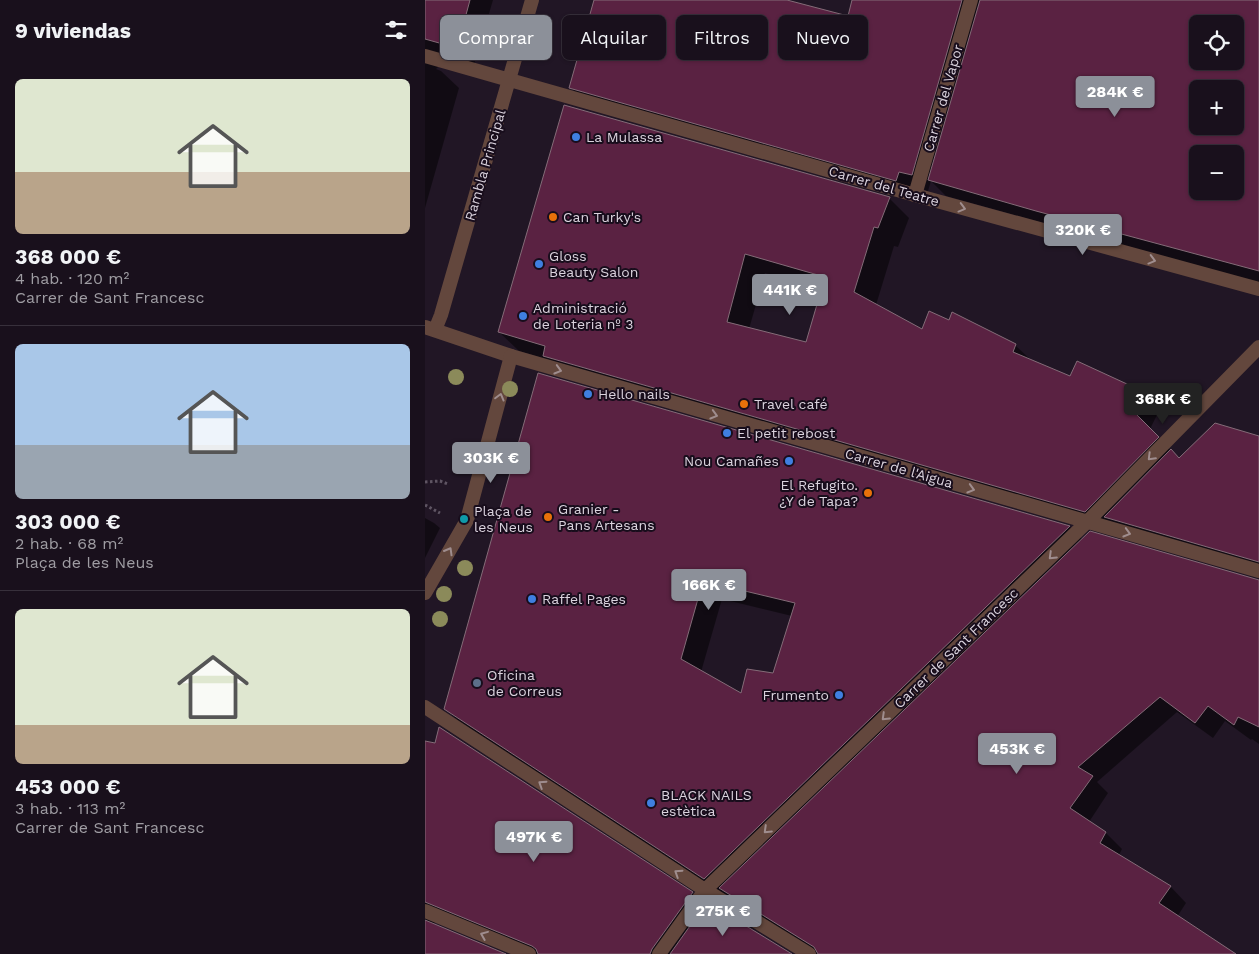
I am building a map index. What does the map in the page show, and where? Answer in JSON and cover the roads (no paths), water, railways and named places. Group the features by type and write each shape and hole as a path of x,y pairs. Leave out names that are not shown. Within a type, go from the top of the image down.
{"street":[{"name":"Rambla Principal","path":"430,328 444,306 532,0"},
{"name":"Carrer del Vapor","path":"915,195 971,0"},
{"name":"Carrer del Teatre","path":"425,56 915,195 1259,289"},
{"path":"425,593 467,520 511,356 430,328"},
{"name":"Carrer de Sant Francesc","path":"659,954 705,890 1087,522 1259,347"},
{"name":"Carrer de l'Aigua","path":"511,356 1259,571"},
{"path":"425,707 705,890 809,954"},
{"path":"425,911 529,954"}],"place":[{"name":"La Mulassa","path":"576,137"},
{"name":"Can Turky's","path":"553,217"},
{"name":"Gloss Beauty Salon","path":"539,264"},
{"name":"Administració de Loteria nº 3","path":"523,316"},
{"name":"Hello nails","path":"588,394"},
{"name":"Travel café","path":"744,404"},
{"name":"El petit rebost","path":"727,433"},
{"name":"Nou Camañes","path":"789,461"},
{"name":"El Refugito. ¿Y de Tapa?","path":"868,493"},
{"name":"Granier - Pans Artesans","path":"548,517"},
{"name":"Plaça de les Neus","path":"464,519"},
{"name":"Raffel Pages","path":"532,599"},
{"name":"Oficina de Correus","path":"477,683"},
{"name":"Frumento","path":"839,695"},
{"name":"BLACK NAILS estètica","path":"651,803"}]}
